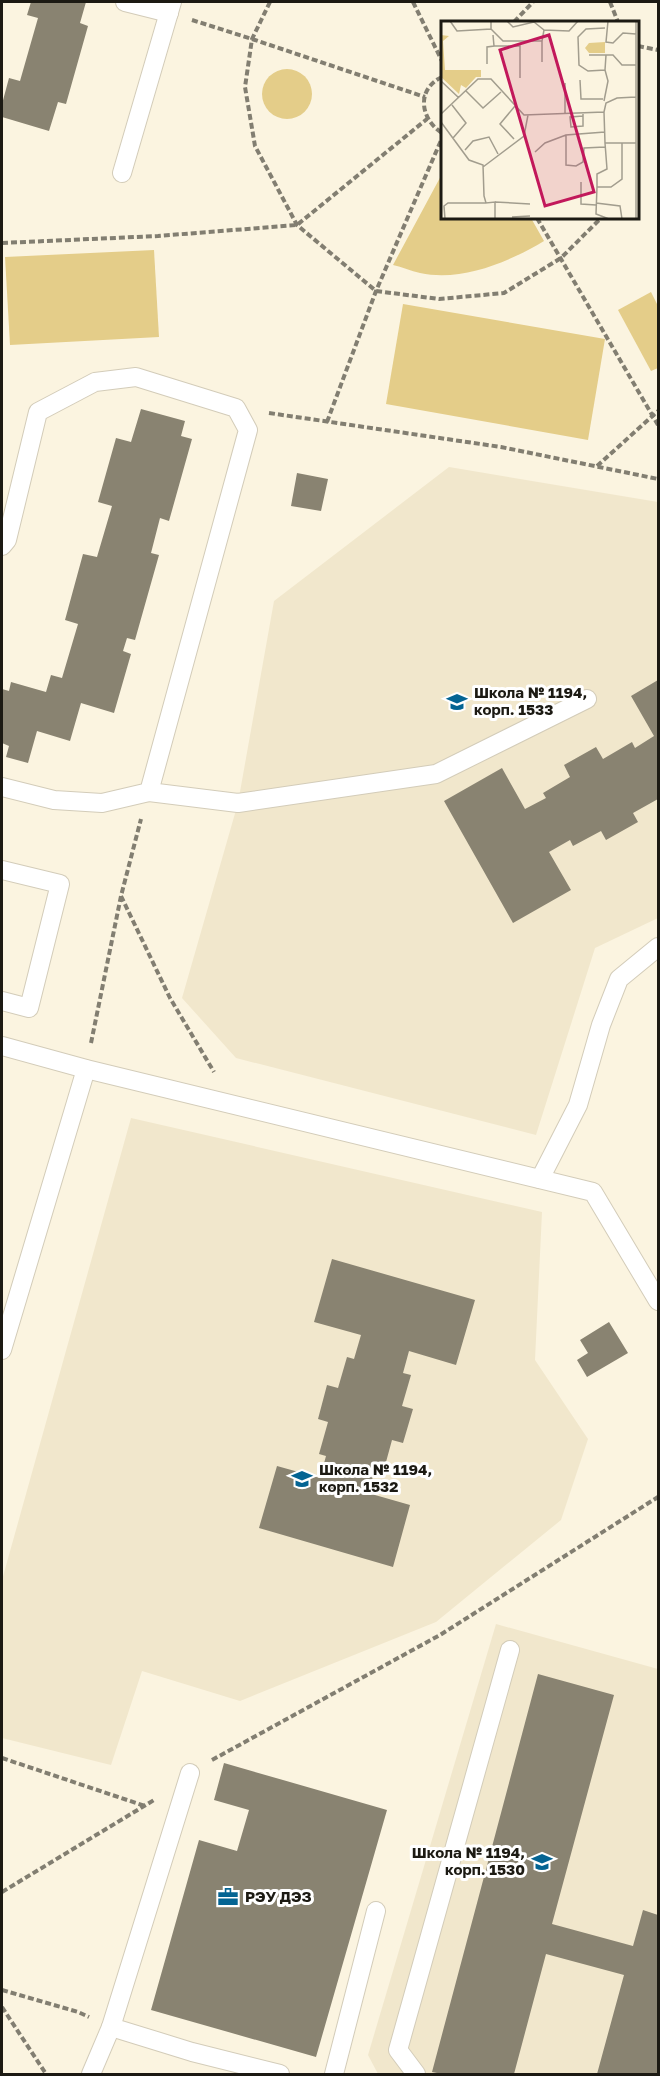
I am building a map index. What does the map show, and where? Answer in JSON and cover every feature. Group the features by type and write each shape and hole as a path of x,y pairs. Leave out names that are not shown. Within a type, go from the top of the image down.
{"lane":[{"path":"122,173 171,8 125,2"},
{"path":"2,546 7,540 38,412 95,382 136,377 236,408 248,430 149,792"},
{"path":"2,787 54,800 102,803 149,792 238,803 436,774 587,699"},
{"path":"2,870 60,884 29,1008 2,1001"},
{"path":"540,1179 578,1105 601,1025 619,979 658,947"},
{"path":"2,1046 86,1069 593,1192 658,1301"},
{"path":"2,1350 86,1069"},
{"path":"416,2074 398,2050 510,1650"},
{"path":"91,2074 111,2027 190,1773"},
{"path":"334,2074 376,1911"},
{"path":"111,2027 192,2052 280,2074"}],"path":[{"path":"270,2 252,39 245,87 255,146 297,225 376,291 439,299 504,293 561,258 600,219"},
{"path":"413,2 441,59"},
{"path":"515,21 533,2"},
{"path":"610,2 618,21"},
{"path":"171,8 252,39 425,97"},
{"path":"639,46 658,50"},
{"path":"441,78 433,83 425,97 424,108 427,119 441,132"},
{"path":"2,243 158,236 297,225 427,119"},
{"path":"327,422 376,291 441,140"},
{"path":"538,219 658,425"},
{"path":"236,408 501,447 658,478"},
{"path":"597,466 658,411"},
{"path":"86,1069 121,896 149,792"},
{"path":"121,896 170,998 232,1104"},
{"path":"190,1773 440,1635 658,1497"},
{"path":"3,1759 146,1806"},
{"path":"2,1892 154,1799"},
{"path":"2,1990 78,2012 111,2027"},
{"path":"2,2007 46,2074"}],"shaded area":[{"path":"287,69 301,73 308,80 312,94 308,108 301,115 287,119 273,115 266,108 262,94 266,80 273,73"},
{"path":"441,176 441,219 532,219 544,241 500,263 452,275 420,273 393,265"},
{"path":"154,250 159,337 10,345 5,257"},
{"path":"651,292 658,306 658,368 651,371 618,310"},
{"path":"403,304 605,339 588,440 386,404"},
{"name":"Школа № 1194, корп. 1533","path":"449,467 658,502 658,918 595,948 536,1135 236,1058 182,998 238,803 274,601"},
{"name":"Школа № 1194, корп. 1532","path":"131,1118 542,1212 535,1360 588,1439 561,1520 436,1622 240,1701 142,1671 111,1765 2,1738 2,1580"},
{"name":"Школа № 1194, корп. 1530","path":"496,1624 658,1669 658,2074 378,2074 368,2055"}],"building":[{"path":"31,2 86,2 80,23 88,26 66,104 58,102 49,131 2,117 2,104 9,78 20,81 38,18 27,15"},
{"path":"141,409 185,421 181,436 192,439 169,521 160,518 151,553 159,555 135,640 127,638 123,651 131,654 114,713 81,703 70,741 37,731 28,763 6,757 9,746 2,743 2,689 9,691 11,682 46,692 51,675 62,678 78,624 65,620 83,554 97,557 112,506 98,502 116,438 131,442"},
{"path":"297,473 328,479 321,511 291,506"},
{"path":"658,680 658,799 633,813 638,822 606,840 601,831 573,846 570,840 549,852 571,890 513,923 444,801 502,768 525,809 546,798 543,793 570,777 564,765 596,747 603,759 632,742 635,748 654,736 631,696"},
{"path":"332,1259 475,1300 456,1365 409,1351 403,1373 411,1375 402,1406 413,1409 403,1443 392,1440 383,1473 375,1470 368,1493 410,1505 393,1567 259,1528 277,1466 320,1478 326,1456 319,1454 328,1422 318,1419 327,1385 338,1388 347,1357 354,1359 361,1335 314,1322"},
{"path":"609,1322 628,1353 587,1377 577,1360 588,1353 580,1340"},
{"path":"538,1674 614,1695 552,1924 633,1946 643,1910 658,1915 658,2074 597,2074 624,1975 546,1954 514,2074 432,2072"},
{"path":"224,1763 387,1810 316,2057 151,2010 199,1840 237,1851 249,1810 214,1800"}],"place":[{"name":"Школа № 1194, корп. 1533","path":"457,702"},
{"name":"Школа № 1194, корп. 1532","path":"302,1479"},
{"name":"Школа № 1194, корп. 1530","path":"542,1862"},
{"name":"РЭУ ДЭЗ","path":"228,1897"}]}
